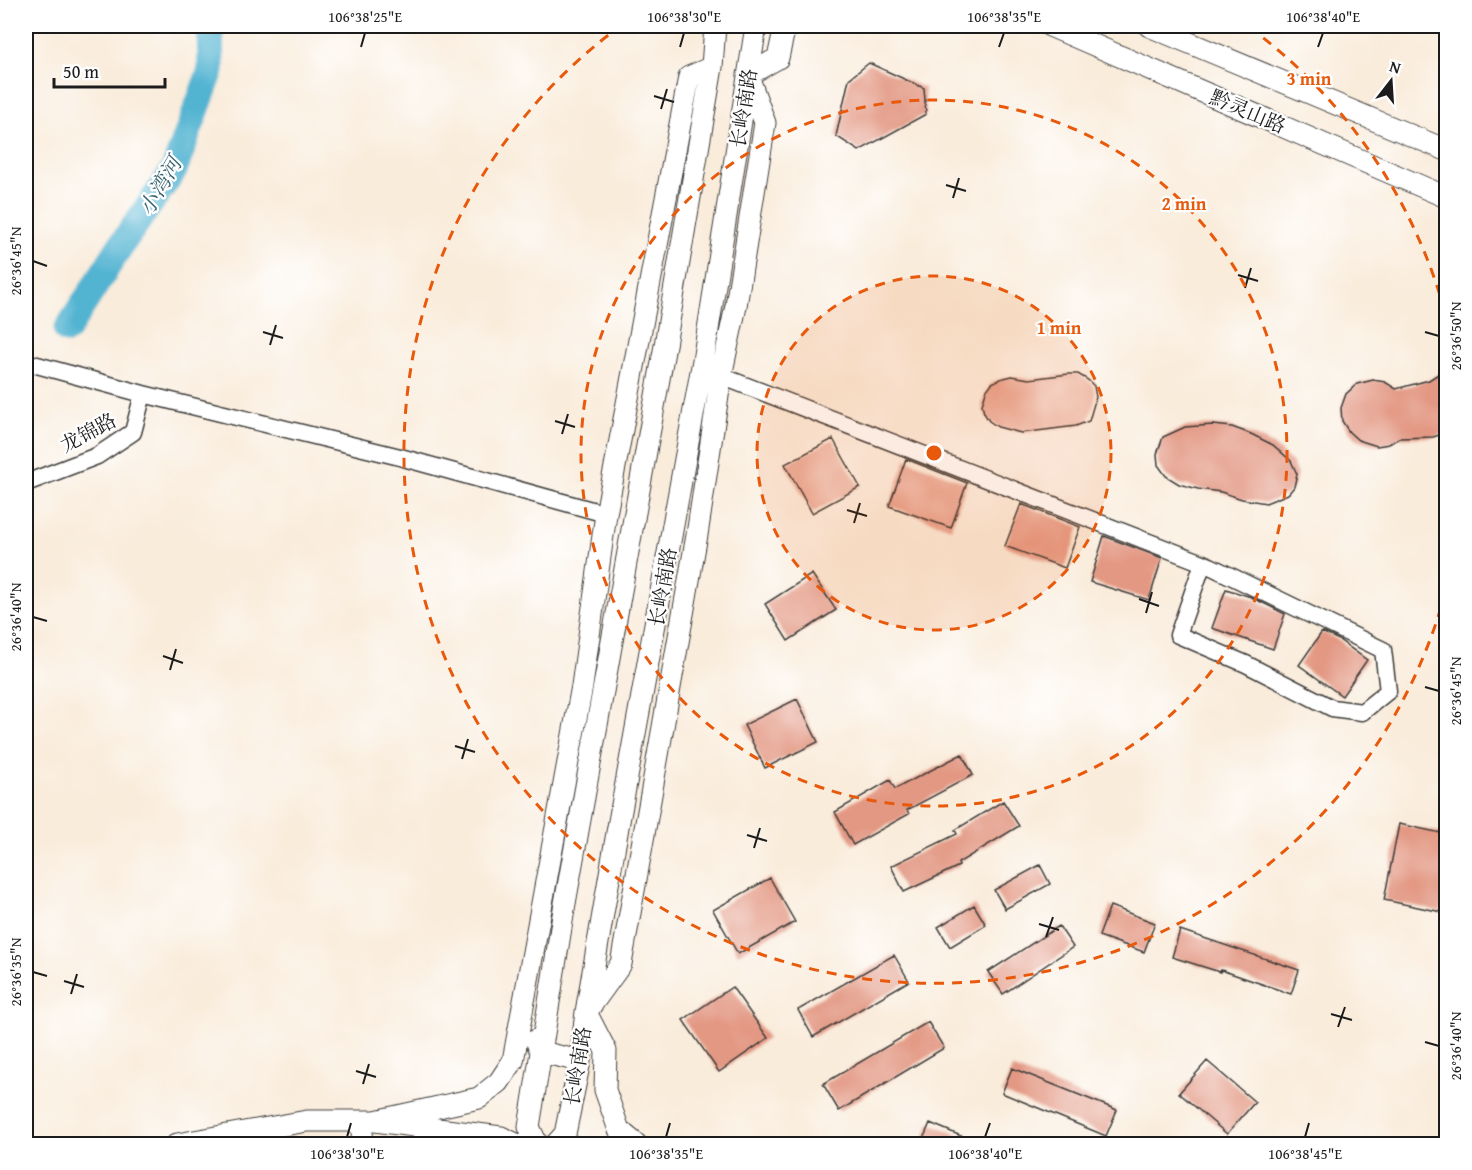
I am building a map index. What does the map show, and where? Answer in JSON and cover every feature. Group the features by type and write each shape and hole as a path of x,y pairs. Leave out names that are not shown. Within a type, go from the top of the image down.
{"main road":[{"name":"长岭南路","path":"537,1144 530,1127 541,1052 664,351 712,67 715,26"},
{"name":"长岭南路","path":"556,1144 565,1134 580,1061 586,1012 704,355 756,26"},
{"path":"636,1144 619,1130 605,1090 606,1051 586,1012 621,964 695,546 721,376 736,306 765,123 748,75 778,57 785,26"},
{"name":"黔灵山路","path":"1050,26 1446,197"},
{"name":"黔灵山路","path":"1149,26 1446,150"},
{"path":"368,1121 479,1098 500,1082 513,1061 582,686 606,514 689,77 712,67"},
{"path":"522,1013 534,1008 553,981"},
{"path":"522,1013 541,1052 580,1061"},
{"path":"177,1144 307,1121 368,1121 501,1137 516,1144"},
{"path":"363,1144 368,1121"}],"street":[{"path":"26,362 143,394 400,457 606,514"},
{"path":"721,376 1203,563 1383,650 1388,691 1362,712 1332,708 1246,664 1178,635 1203,563"},
{"name":"龙锦路","path":"26,483 97,456 133,432 143,394"}],"building":[{"path":"869,63 924,88 926,114 859,151 836,136 849,79"},
{"path":"1446,369 1446,433 1433,437 1399,438 1389,444 1377,446 1358,440 1342,421 1341,408 1346,394 1357,384 1373,380 1385,382 1396,389 1429,380"},
{"path":"1078,374 1094,386 1096,397 1089,421 1076,426 1021,433 998,427 989,421 984,413 982,405 986,391 992,383 1000,379 1012,376 1029,379"},
{"path":"1213,425 1232,427 1273,445 1291,461 1297,474 1294,487 1288,494 1266,503 1179,484 1166,476 1158,465 1157,454 1163,437 1185,427"},
{"path":"833,439 860,487 812,513 785,464"},
{"path":"906,459 967,483 951,528 889,506"},
{"path":"1021,504 1080,527 1065,568 1005,546"},
{"path":"1104,536 1162,558 1149,600 1090,582"},
{"path":"812,574 836,610 788,641 765,604"},
{"path":"1226,589 1251,597 1285,614 1273,649 1212,628"},
{"path":"1322,632 1339,640 1367,660 1342,696 1299,665"},
{"path":"797,699 818,742 765,768 744,725"},
{"path":"962,754 973,775 907,810 909,814 853,845 835,812 890,780 895,789"},
{"path":"1003,801 1019,826 958,863 959,866 904,892 891,866 957,834 955,830"},
{"path":"1399,824 1446,834 1446,887 1442,912 1384,900"},
{"path":"1040,865 1050,884 1005,909 994,890"},
{"path":"770,878 795,922 738,954 713,910"},
{"path":"974,905 986,925 950,947 938,927"},
{"path":"1110,906 1155,923 1144,952 1099,936"},
{"path":"1059,926 1073,947 1003,994 988,972"},
{"path":"1180,930 1299,970 1291,994 1221,970 1220,972 1172,957"},
{"path":"894,955 909,981 813,1037 798,1010"},
{"path":"732,987 768,1038 719,1072 683,1020"},
{"path":"928,1022 944,1048 839,1111 823,1084"},
{"path":"1207,1061 1255,1102 1227,1134 1179,1093"},
{"path":"1012,1068 1117,1110 1106,1136 1002,1093"},
{"path":"930,1123 980,1144 921,1144"}],"waterway":[{"name":"小湾河","path":"67,330 121,245 174,170 211,70 210,26"}]}
